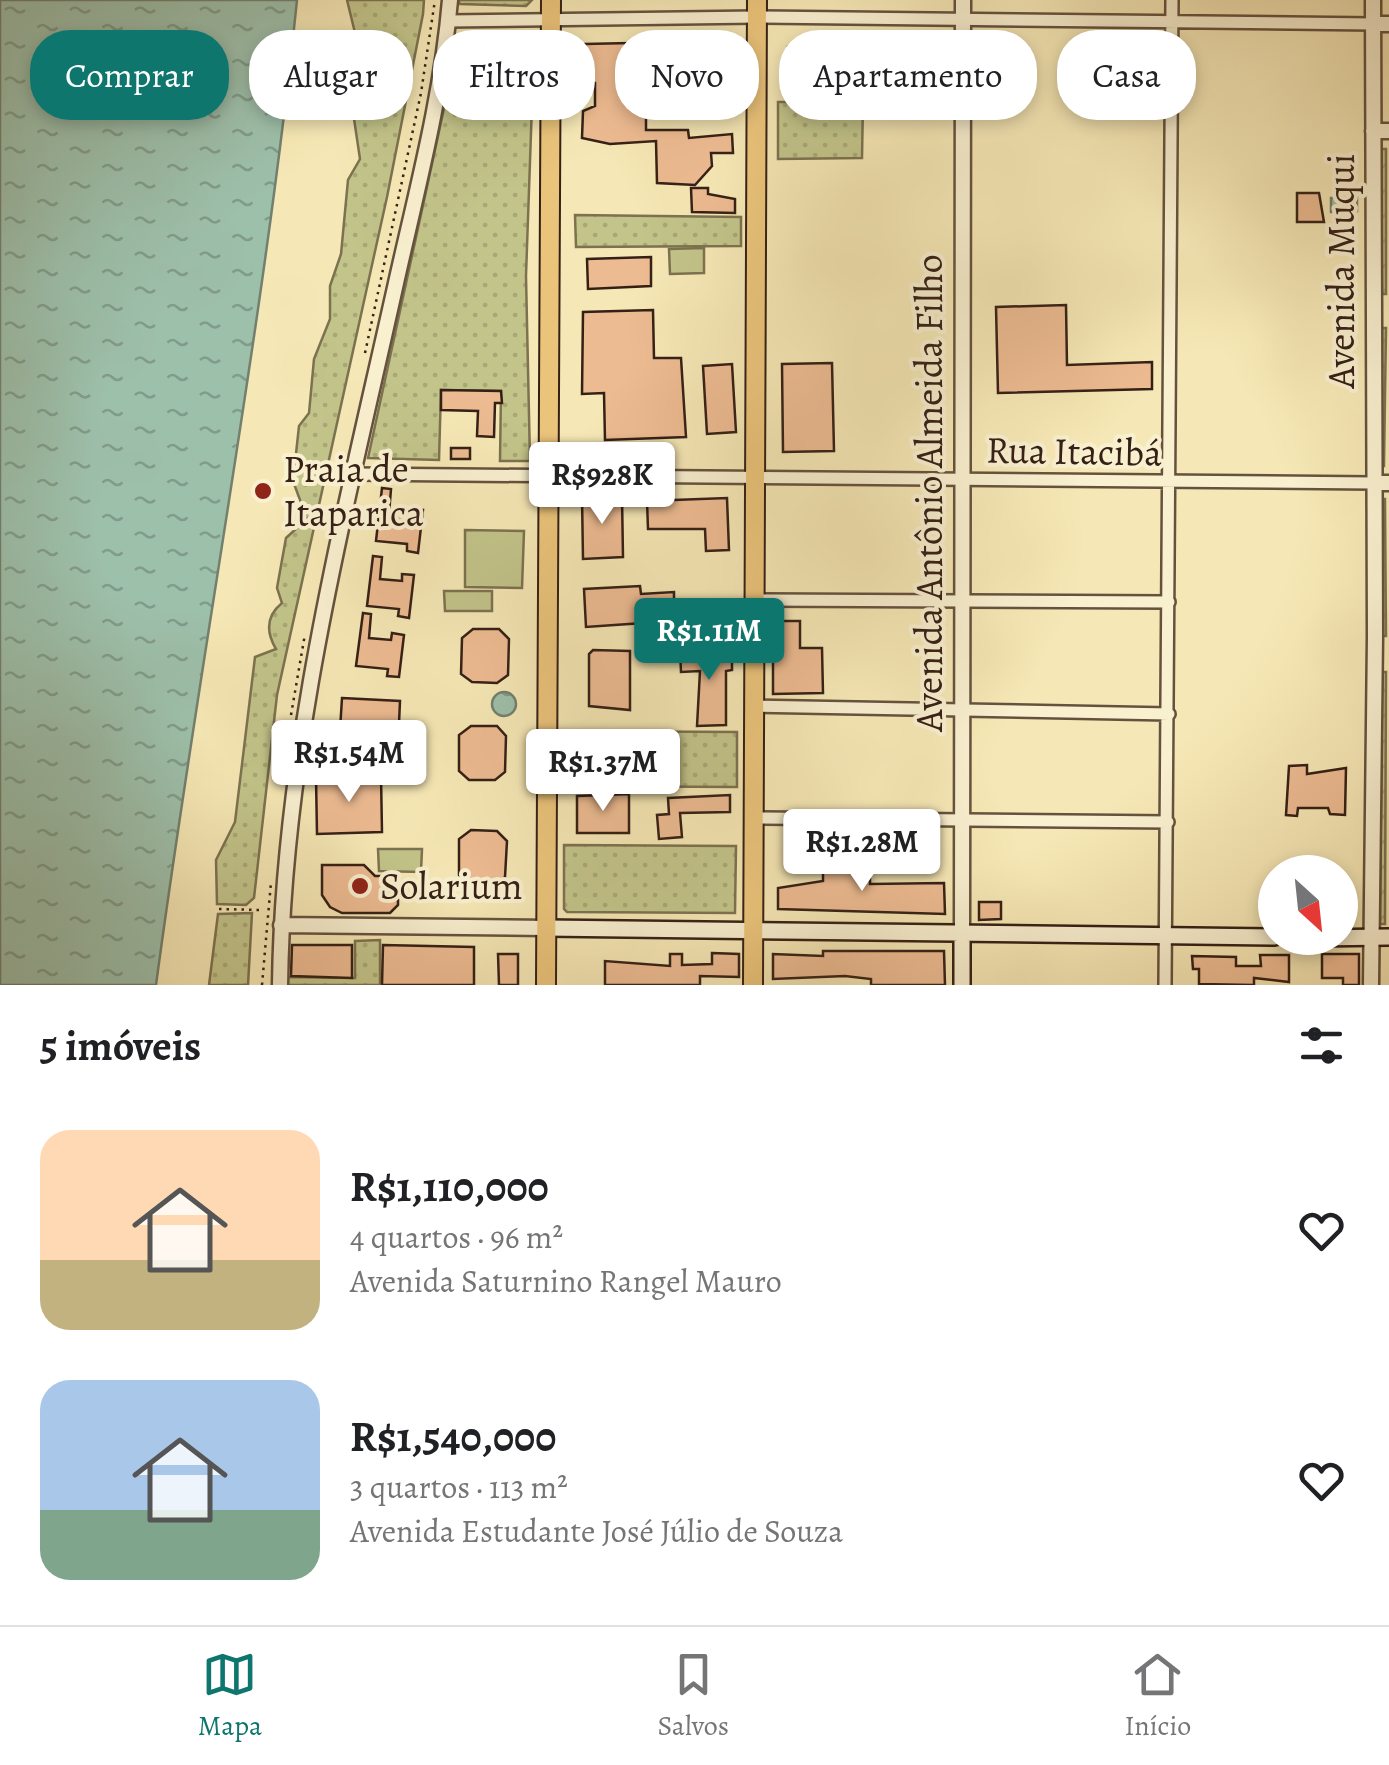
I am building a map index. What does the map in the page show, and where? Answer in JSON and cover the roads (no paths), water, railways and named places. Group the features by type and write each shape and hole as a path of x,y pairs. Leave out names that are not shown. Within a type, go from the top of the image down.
{"main road":[{"path":"546,985 551,0"},
{"path":"753,985 757,8"},
{"path":"546,928 1258,937"},
{"name":"Avenida Antônio Almeida Filho","path":"962,936 962,985"},
{"path":"1358,938 1389,937"}],"street":[{"path":"280,985 282,925 318,649 435,105 448,22 440,0"},
{"name":"Avenida Antônio Almeida Filho","path":"962,936 963,0"},
{"path":"1165,985 1172,0"},
{"name":"Avenida Muqui","path":"1371,985 1382,647 1381,24 1373,0"},
{"path":"448,22 551,21 757,8 963,20 1381,24"},
{"name":"Rua Itacibá","path":"354,474 1381,483"},
{"path":"754,600 1169,602"},
{"path":"753,706 1169,714"},
{"path":"753,818 1168,822"},
{"path":"282,925 546,928"}],"water":[{"path":"0,0 297,0 294,30 249,30 249,120 283,120 156,985 0,985"},
{"path":"1357,197 1357,211 1331,212 1331,198"},
{"path":"504,692 516,704 504,716 492,704"}],"place":[{"name":"Praia de Itaparica","path":"263,491"},
{"name":"Solarium","path":"360,886"}]}
